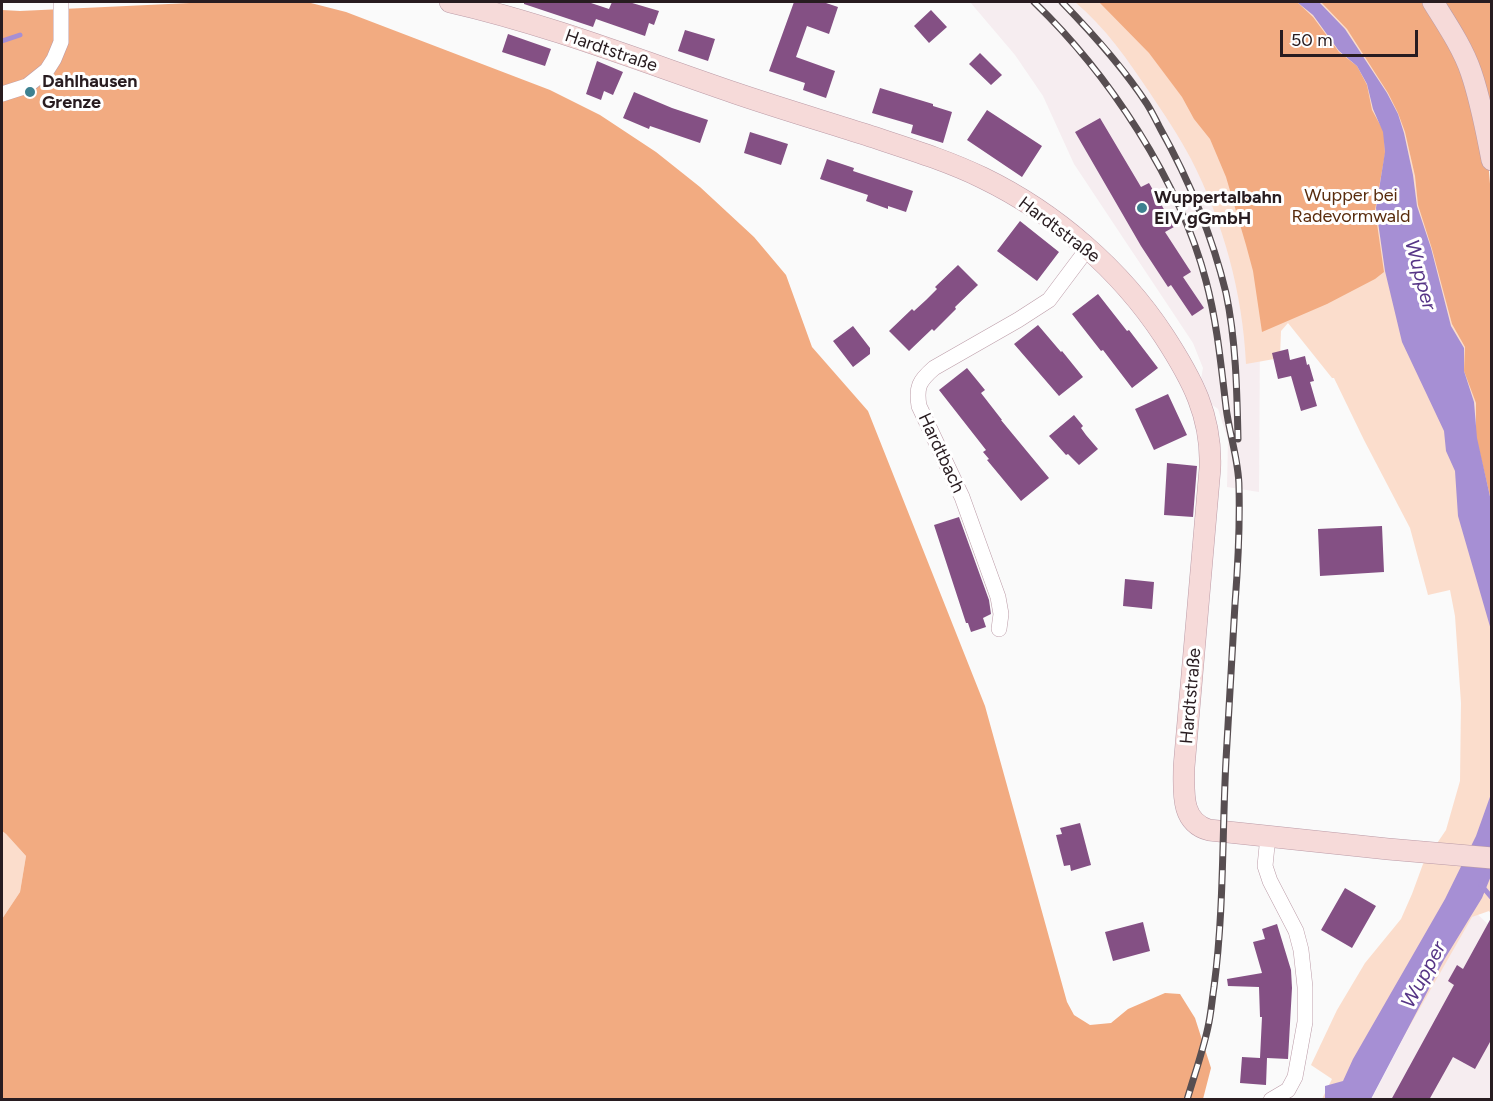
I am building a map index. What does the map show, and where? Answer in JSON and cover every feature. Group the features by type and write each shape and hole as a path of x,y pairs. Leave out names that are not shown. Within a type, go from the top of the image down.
{"main road":[{"name":"Hardtstraße","path":"450,2 551,30 767,104 912,149 951,164 984,178 1036,209 1088,248 1139,302 1158,327 1198,395 1208,428 1211,450 1210,468 1184,767 1185,798 1193,820 1204,829 1491,858"},
{"path":"1433,2 1471,70 1482,108 1491,160"}],"street":[{"path":"2,94 27,86 47,70 61,42 61,2"},
{"name":"Hardtbach","path":"999,629 1001,614 998,597 962,497 919,406 918,385 934,368 1049,300 1088,248"},
{"path":"1268,836 1265,866 1270,881 1296,931 1301,950 1305,987 1305,1022 1296,1077 1288,1090 1271,1100"}],"shaded area":[{"path":"970,2 1097,2 1171,85 1260,329 1259,492 1227,487 1228,440 1218,409 1198,395 1203,368 1193,343 1074,164 1043,96 1015,55"},
{"path":"1474,911 1491,927 1491,1099 1371,1100 1409,1027"}],"green space":[{"path":"211,2 307,2 346,12 550,90 600,115 656,152 700,187 754,237 786,275 812,347 868,411 985,706 1067,1002 1074,1015 1090,1025 1111,1023 1128,1009 1165,993 1180,994 1195,1018 1211,1068 1203,1099 2,1099 2,919 20,892 26,856 2,831 2,10"},
{"name":"Wupper bei Radevormwald","path":"1075,2 1384,2 1492,229 1491,914 1489,911 1472,917 1368,1099 1322,1099 1332,1079 1311,1065 1337,1010 1365,963 1401,919 1423,864 1446,830 1460,781 1461,703 1455,616 1450,590 1428,595 1410,528 1334,378 1288,323 1281,331 1280,358 1246,364 1241,311 1229,258 1213,207 1191,159 1116,44"},
{"path":"1099,2 1297,2 1313,17 1339,52 1357,66 1367,85 1372,110 1384,132 1385,154 1375,210 1384,272 1327,304 1262,332 1253,271 1246,245 1226,177 1210,139 1149,53"},
{"path":"1321,2 1430,2 1454,37 1488,158 1492,210 1491,500 1476,437 1476,403 1464,371 1465,347 1452,324 1418,205 1415,176 1405,132 1388,93 1347,29"},
{"path":"1438,2 1491,2 1490,104"},
{"path":"2,831 26,856 20,892 2,919"}],"water":[{"name":"Wupper","path":"1297,2 1319,2 1345,29 1387,93 1398,114 1404,133 1417,206 1431,248 1451,326 1464,348 1464,371 1474,402 1477,438 1491,501 1491,630 1458,516 1455,471 1446,451 1444,431 1402,342 1385,271 1376,208 1385,152 1383,132 1373,109 1367,84 1357,66 1339,51 1313,15"},
{"name":"Wupper","path":"1491,794 1491,876 1482,898 1444,960 1371,1099 1325,1099 1325,1086 1343,1081 1353,1059 1445,899 1476,836"}],"building":[{"path":"524,2 588,2 609,9 612,2 629,2 659,11 654,25 649,23 645,36 596,19 593,27 524,4"},
{"path":"794,2 823,2 838,7 829,34 807,26 796,57 835,71 826,98 803,90 805,83 769,71"},
{"path":"931,10 947,27 929,43 914,26"},
{"path":"685,30 715,39 708,61 678,51"},
{"path":"508,34 551,49 545,66 502,52"},
{"path":"980,53 1002,75 991,85 969,64"},
{"path":"597,61 623,72 613,95 604,91 601,100 586,94"},
{"path":"880,88 952,112 943,143 911,133 913,125 872,113"},
{"path":"634,92 708,120 700,143 650,126 649,129 623,118"},
{"path":"987,110 1042,146 1022,177 967,140"},
{"path":"1100,118 1141,187 1149,183 1174,227 1165,232 1191,272 1183,277 1204,308 1192,316 1171,285 1168,287 1141,246 1075,132"},
{"path":"750,132 788,144 781,165 744,153"},
{"path":"827,159 854,168 853,171 913,191 906,212 888,206 888,209 866,201 868,195 820,179"},
{"path":"1020,221 1059,252 1037,281 997,251"},
{"path":"958,265 978,285 934,331 932,329 909,351 889,331 912,309 914,311 926,300 937,289 935,287"},
{"path":"1098,294 1158,368 1132,388 1072,314"},
{"path":"1038,325 1083,377 1059,396 1014,344"},
{"path":"853,326 870,348 870,354 853,367 833,341"},
{"path":"1288,349 1290,360 1305,356 1314,381 1310,382 1317,406 1301,411 1291,376 1278,379 1272,353"},
{"path":"967,368 985,390 981,393 1001,420 1049,478 1021,501 987,460 989,459 983,452 986,450 939,390"},
{"path":"1168,394 1187,435 1154,450 1135,409"},
{"path":"1074,415 1098,449 1079,465 1068,454 1066,455 1049,436"},
{"path":"1167,463 1197,466 1193,517 1164,515"},
{"path":"959,517 989,600 991,614 983,618 986,627 971,632 934,525"},
{"path":"1382,526 1384,572 1320,576 1318,529"},
{"path":"1125,579 1154,582 1152,609 1123,606"},
{"path":"1080,823 1091,865 1071,871 1070,865 1064,866 1056,835 1062,834 1060,828"},
{"path":"1345,888 1376,906 1352,948 1321,930"},
{"path":"1491,918 1490,1042 1475,1069 1453,1057 1429,1100 1391,1100 1454,985 1448,981 1457,965 1463,969"},
{"path":"1143,922 1150,951 1113,961 1105,932"},
{"path":"1277,924 1291,970 1288,1059 1267,1058 1266,1085 1240,1083 1242,1057 1260,1058 1262,1017 1260,1017 1259,987 1228,986 1227,979 1262,973 1253,942 1265,939 1262,929"}],"waterway":[{"name":"Hardtbach","path":"2,41 20,35"},
{"path":"1481,885 1492,898"}],"railway":[{"path":"1034,2 1062,30 1114,95 1160,167 1179,205 1194,243 1210,296 1227,417 1239,477 1238,546 1226,760 1220,931 1209,1022 1187,1100"},
{"path":"1062,2 1107,51 1147,104 1199,208 1226,293 1232,329 1238,439"}],"place":[{"name":"Dahlhausen Grenze","path":"30,92"},
{"name":"Wuppertalbahn EIV gGmbH","path":"1142,208"}]}
